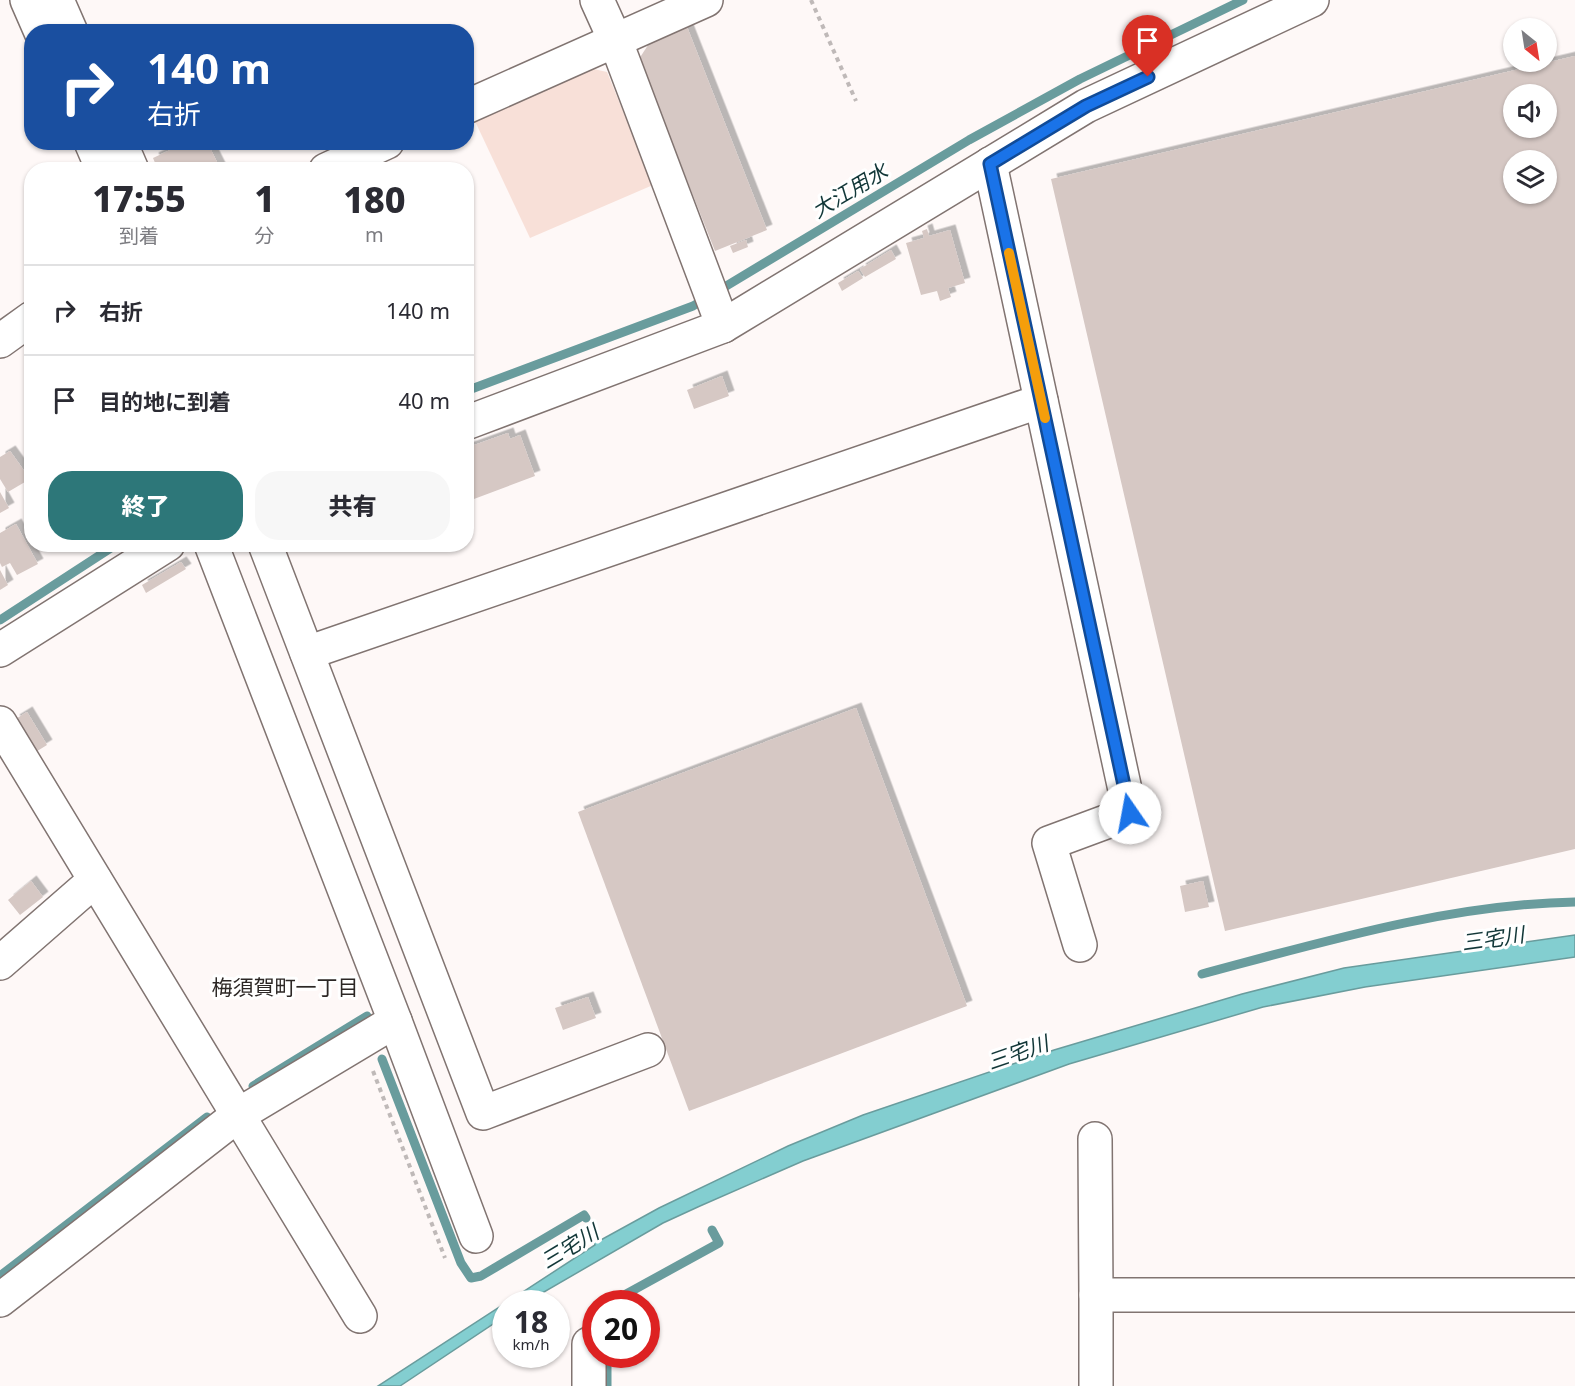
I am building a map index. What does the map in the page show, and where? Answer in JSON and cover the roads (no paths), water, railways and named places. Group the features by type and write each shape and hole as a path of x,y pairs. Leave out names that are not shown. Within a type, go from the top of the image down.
{"street":[{"path":"27,0 38,24"},
{"path":"57,0 68,24"},
{"path":"597,0 716,307"},
{"path":"474,104 706,0"},
{"path":"474,419 716,307 990,164 1086,106 1312,0"},
{"path":"343,162 370,150"},
{"path":"990,164 1130,813 1048,843 1080,945"},
{"path":"0,341 24,324"},
{"path":"307,653 1041,400"},
{"path":"0,650 155,552"},
{"path":"214,552 476,1236"},
{"path":"268,552 483,1113 648,1050"},
{"path":"0,723 360,1316"},
{"path":"0,963 95,880"},
{"path":"0,1300 238,1114 395,1021"},
{"path":"1095,1139 1096,1386"},
{"path":"1096,1295 1575,1294"},
{"path":"589,1368 589,1386"}],"water":[{"path":"1575,935 1575,957 1365,987 1263,1007 1069,1064 803,1161 663,1223 547,1290 526,1290 595,1245 592,1237 595,1235 599,1241 659,1208 788,1146 863,1115 1054,1050 1242,994 1344,968"},
{"path":"492,1312 492,1325 400,1386 378,1386"}],"waterway":[{"name":"大江用水","path":"474,388 693,306 969,140 1080,79 1243,0"},
{"name":"大江用水","path":"0,620 105,552"},
{"path":"1202,974 1340,938 1434,917 1528,904 1575,902"},
{"path":"253,1086 367,1016"},
{"name":"三宅川","path":"382,1059 461,1263 471,1278 481,1276 584,1215 586,1218"},
{"path":"0,1276 207,1117"},
{"path":"633,1290 719,1243 712,1230"},
{"path":"607,1368 607,1386"}],"district":[{"name":"梅須賀町一丁目","path":"285,988"}]}
